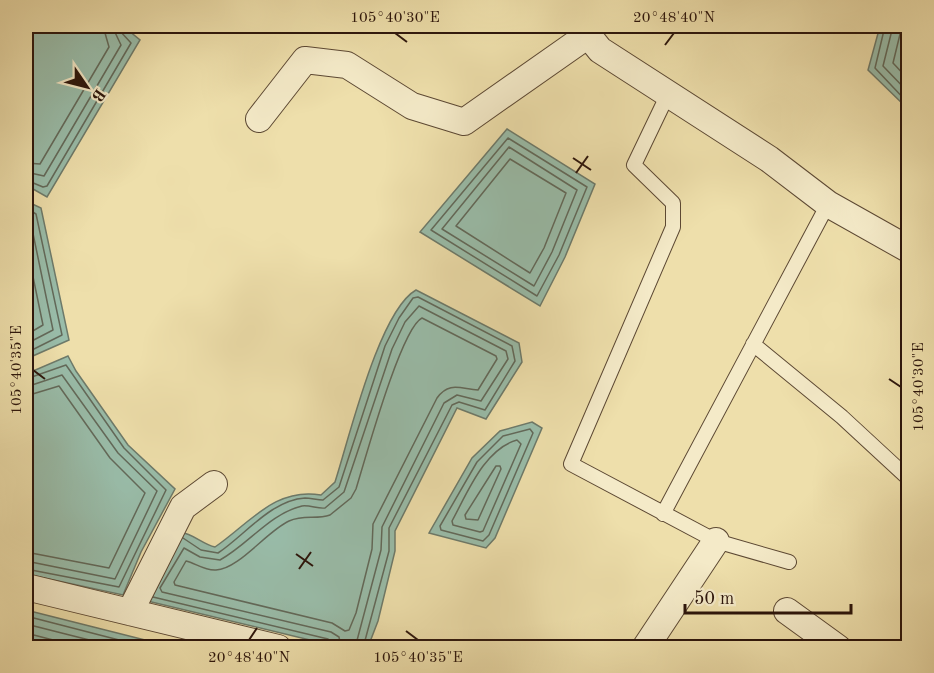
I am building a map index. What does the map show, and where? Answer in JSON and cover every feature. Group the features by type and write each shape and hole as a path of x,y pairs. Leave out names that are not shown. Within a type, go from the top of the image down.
{"street":[{"path":"259,119 305,60 347,65 412,106 464,122 589,30 600,50 769,159 828,204 909,249"},
{"path":"130,612 183,507 214,484"},
{"path":"645,648 716,541"},
{"path":"26,588 278,648"},
{"path":"787,611 838,648"}],"lane":[{"path":"668,94 633,165 673,203 673,227 571,464 716,541 789,562"},
{"path":"663,514 828,204"},
{"path":"753,344 842,417 909,478"}],"water":[{"path":"37,26 123,26 140,40 47,197 26,185 26,46"},
{"path":"880,26 908,26 908,109 868,70"},
{"path":"507,129 595,184 565,257 540,306 420,232"},
{"path":"26,201 41,208 69,340 26,359"},
{"path":"416,290 519,343 522,362 486,419 457,408 395,531 395,551 378,621 368,647 339,647 139,599 180,532 215,547 276,502 290,496 321,495 335,482 357,408 378,349 402,303"},
{"path":"68,356 128,445 175,489 141,552 123,595 26,574 26,374"},
{"path":"532,422 542,428 495,538 486,548 429,533 472,458 500,431"},
{"path":"26,610 157,643 155,648 26,647"}]}
